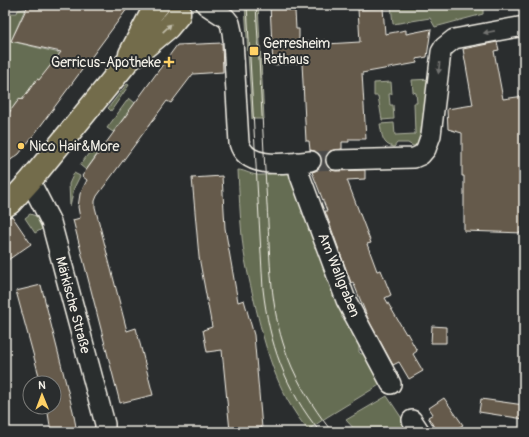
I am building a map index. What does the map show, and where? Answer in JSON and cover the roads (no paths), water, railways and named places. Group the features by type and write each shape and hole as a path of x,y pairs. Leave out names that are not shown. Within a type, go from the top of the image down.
{"main road":[{"path":"5,206 10,203 30,181 126,62 151,14 158,5"},
{"path":"126,62 168,28 179,15 179,5"},
{"path":"5,190 30,181"}],"street":[{"name":"Am Wallgraben","path":"206,5 230,22 234,40 238,129 241,148 245,154 265,163 304,162 300,176 346,300 391,384"},
{"path":"336,160 414,158 421,155 426,149 431,135 441,52 444,47 454,39 524,26"},
{"name":"Märkische Straße","path":"30,181 51,222 105,424 105,432"}],"tunnel":[{"path":"311,161 336,160"}],"tram line":[{"path":"247,5 263,289 266,309 274,347 288,382 297,399 320,432"},
{"path":"256,5 270,257 278,326 287,355 297,379 310,401 332,432"}],"place":[{"name":"Gerresheim Rathaus","path":"254,51"},
{"name":"Gerricus-Apotheke","path":"169,62"},
{"name":"Nico Hair&More","path":"21,146"}]}
